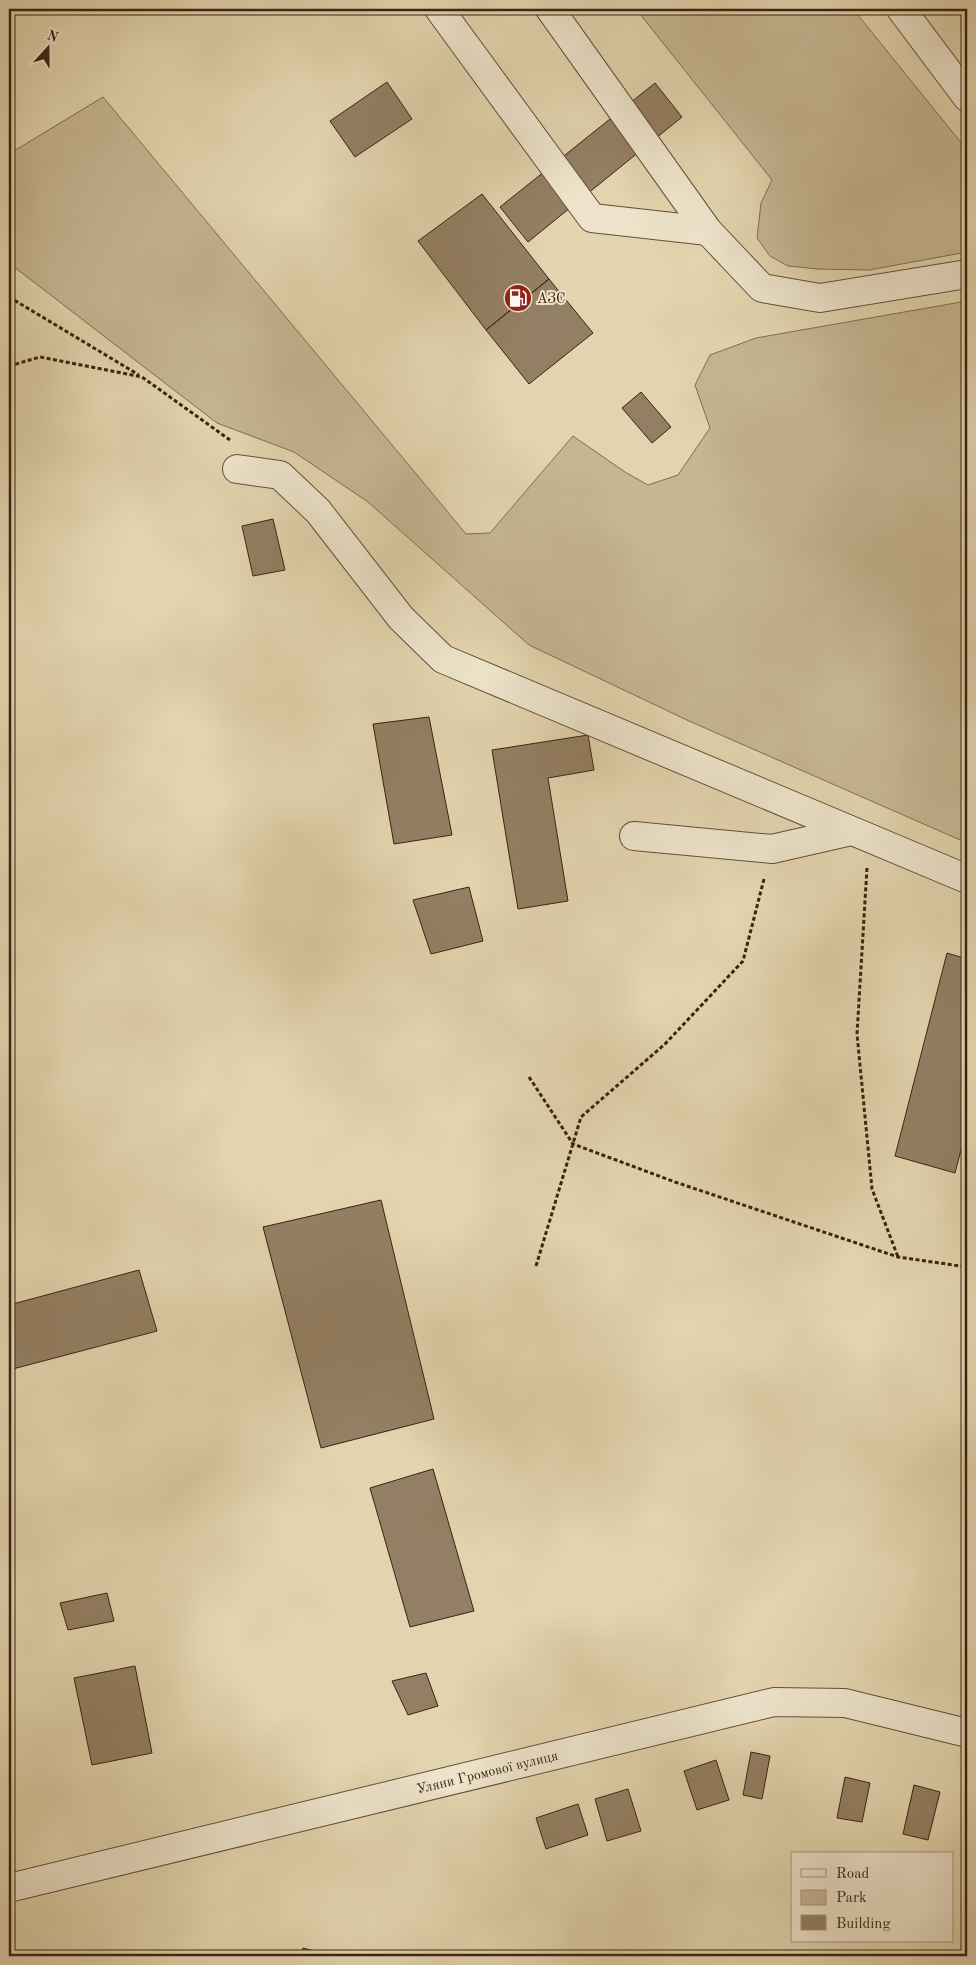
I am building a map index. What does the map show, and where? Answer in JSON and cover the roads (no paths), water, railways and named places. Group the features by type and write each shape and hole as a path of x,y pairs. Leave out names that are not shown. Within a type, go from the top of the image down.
{"street":[{"path":"439,9 592,218 708,231"},
{"path":"550,9 708,231 762,288 820,298 967,274"},
{"path":"901,9 967,96"},
{"path":"237,469 280,475 318,511 401,618 443,659 967,880"},
{"path":"634,836 772,849 859,834"},
{"name":"Уляни Громової вулиця","path":"9,1888 774,1702 845,1703 967,1733"}],"place":[{"name":"АЗС","path":"518,298"}]}
